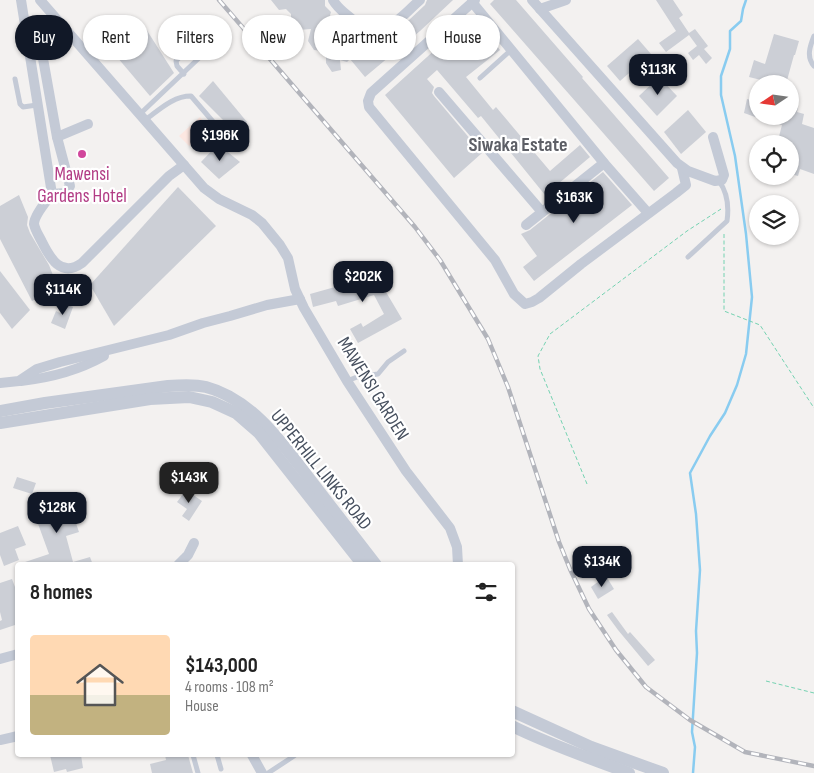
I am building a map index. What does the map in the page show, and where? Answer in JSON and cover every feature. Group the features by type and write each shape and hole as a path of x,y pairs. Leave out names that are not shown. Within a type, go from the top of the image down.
{"street":[{"path":"21,0 52,194 36,218 35,227 54,263 60,267 74,268 82,263 169,176 184,165"},
{"name":"MAWENSI GARDEN","path":"40,0 204,188 219,199 252,215 262,223 280,245 288,258 295,289 347,381 406,471 450,528 457,547 458,562"},
{"path":"333,0 337,7 356,22 371,30 376,30 388,28 420,0"},
{"path":"532,0 682,168 715,182 722,180 724,175 713,137"},
{"path":"540,9 566,0"},
{"path":"648,213 604,163 473,1 371,93 368,101 369,106 495,260 514,294 525,304 532,302 686,185 682,168"},
{"path":"43,60 56,137 70,186 65,193 52,194"},
{"path":"440,92 542,212"},
{"path":"56,137 88,124"},
{"path":"526,225 604,163"},
{"path":"0,383 19,381 37,369 60,362 169,335 203,323 267,305 300,299"},
{"name":"UPPERHILL LINKS ROAD","path":"0,411 168,386 205,387 222,393 241,404 270,429 374,562"},
{"name":"UPPERHILL LINKS ROAD","path":"0,423 150,400 189,397 212,402 236,414 259,434 360,562"},
{"path":"181,562 188,555 194,542"},
{"path":"0,659 15,655"},
{"path":"515,712 591,747 663,773"},
{"path":"515,727 572,752 629,773"},
{"path":"0,740 15,737"},
{"path":"253,757 262,773"}],"lane":[{"path":"814,36 809,46 809,55 814,66"},
{"path":"142,118 184,74 199,58 194,48 188,49 176,61 177,66 184,74"},
{"path":"480,78 511,50"},
{"path":"15,80 20,104 23,107 37,105"},
{"path":"142,118 182,96 190,96 222,130"},
{"path":"688,257 726,221 727,205 724,188 719,181"},
{"path":"347,381 357,377 378,374 388,362 404,351"},
{"path":"194,757 198,773"},
{"path":"218,757 221,769"},
{"path":"268,773 292,757"}],"path":[{"path":"587,484 540,369 538,356 550,334 687,230 724,207 724,311 760,326 814,408"},
{"path":"766,681 814,693"}],"shaded area":[{"path":"200,117 209,128 189,146 179,136"}],"building":[{"path":"271,0 325,0 325,6 331,12 330,15 314,15 314,50 308,41 311,29 304,30 304,15 291,15 286,9 279,10"},
{"path":"427,0 453,0 437,15 426,15 426,25 416,34 416,15 414,15 425,5"},
{"path":"494,0 516,0 669,178 654,191 490,4"},
{"path":"656,0 673,0 683,15 679,18 689,33 695,29 708,46 704,49 712,58 706,64 699,55 693,60 688,53 697,46 689,35 666,52 659,43 676,31"},
{"path":"148,32 158,48 158,60 166,60 174,73 150,96 120,60 148,60"},
{"path":"774,34 799,41 788,75 750,75 754,60 765,64"},
{"path":"638,39 651,54 620,81 607,66"},
{"path":"426,58 426,60 487,60 466,77 493,110 496,107 550,171 580,145 590,157 545,195 481,116 478,118 437,70 427,79 434,87 432,93 482,153 454,178 385,95"},
{"path":"326,60 340,60 341,70 332,72"},
{"path":"351,60 385,60 365,77"},
{"path":"659,77 677,96 657,116 639,96"},
{"path":"213,81 247,122 235,132 199,96"},
{"path":"747,99 749,100 749,115 744,113"},
{"path":"688,110 706,132 681,154 664,132"},
{"path":"799,113 804,114 802,124 814,128 814,174 800,169 799,172 799,135 779,135 782,125 799,125"},
{"path":"218,144 240,162 219,179 201,162"},
{"path":"603,172 632,205 534,281 523,267 537,256 521,234 530,230"},
{"path":"178,187 216,226 114,326 90,285"},
{"path":"19,195 28,217 27,225 30,233 49,265 58,288 32,301 0,239 0,206"},
{"path":"0,271 30,310 12,329 0,313"},
{"path":"385,273 390,291 386,292 402,319 358,343 350,329 361,323 363,327 384,314 374,295 338,306 336,301 313,307 310,294"},
{"path":"64,303 73,307 65,329 51,323 56,311 60,313"},
{"path":"17,477 36,483 32,494 13,488"},
{"path":"186,490 202,501 189,521 182,516 187,509 177,502"},
{"path":"66,494 79,532 66,536 73,562 25,562 49,554 33,510 55,503 48,500"},
{"path":"18,526 26,545 15,549 19,560 4,566 0,555 0,533"},
{"path":"90,557 92,562 73,562"},
{"path":"606,576 614,589 598,599 591,587"},
{"path":"12,579 15,587 15,625 0,630 0,621 2,620 0,612 0,583"},
{"path":"612,612 628,634 630,632 655,660 648,666 607,615"},
{"path":"50,757 81,757 83,768 67,772 66,769 54,772"},
{"path":"165,757 189,757 193,773 152,773 150,764 166,760"}],"waterway":[{"path":"693,773 695,747 692,732 700,570 696,514 690,473 725,413 737,385 746,354 752,297 746,234 735,156 721,95 721,76 730,49 730,31 741,21 746,0"}],"railway":[{"path":"219,0 415,227 440,260 488,339 508,387 559,542 570,569 589,609 616,650 646,687 690,720 745,752 814,766"}],"place":[{"name":"Mawensi Gardens Hotel","path":"82,154"}],"district":[{"name":"Siwaka Estate","path":"518,144"}]}
